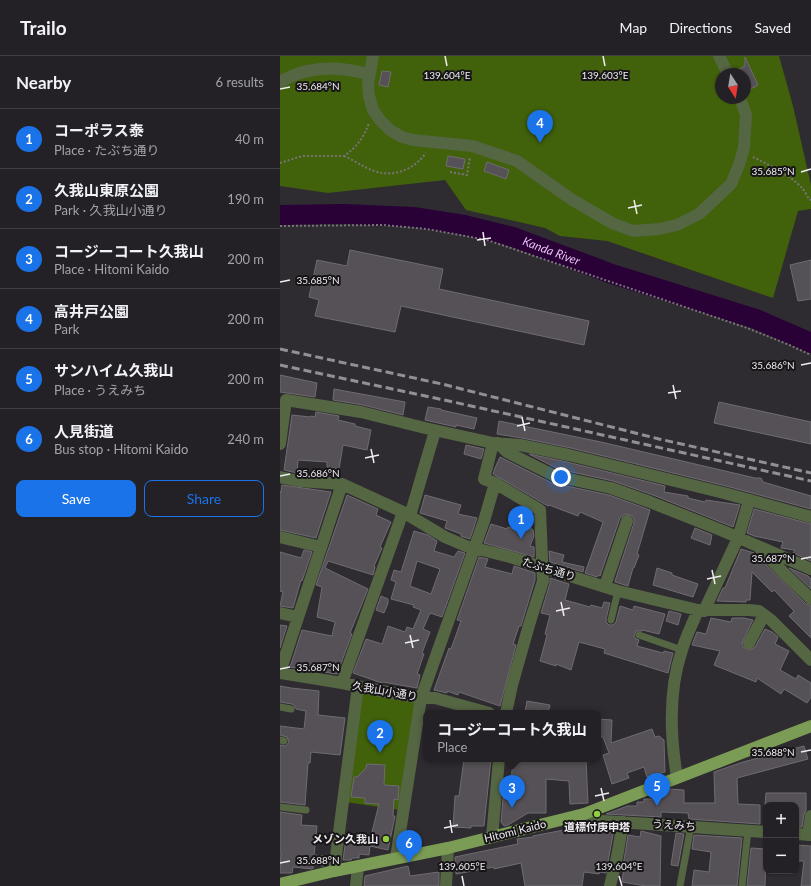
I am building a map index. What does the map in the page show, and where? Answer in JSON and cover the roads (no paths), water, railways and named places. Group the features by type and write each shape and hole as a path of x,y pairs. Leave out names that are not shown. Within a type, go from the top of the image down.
{"main road":[{"name":"Hitomi Kaido","path":"280,884 334,871 448,848 584,814 811,726"}],"street":[{"path":"373,56 368,74 368,84 373,110 390,130 402,137 413,140 472,146 517,161 571,199 612,223 633,231 659,229 677,225 699,214 731,184 743,152 746,130 746,115 742,104"},
{"path":"719,56 725,68"},
{"path":"280,82 301,73 318,69 335,68 354,70 368,74"},
{"path":"280,444 283,399 361,412 435,431 495,443 520,445 569,455 724,493 811,517"},
{"path":"342,683 406,514 435,431"},
{"path":"495,443 507,452 555,476 611,488 658,505 811,569"},
{"path":"495,443 484,480 495,483 540,510 543,568 543,581 514,678 507,710"},
{"name":"たぶち通り","path":"280,477 299,481 342,484 406,514 445,537 466,546 474,547 618,591 701,610 749,610 759,612 771,620 811,660"},
{"path":"280,673 342,484"},
{"path":"396,858 421,698 484,521 493,490"},
{"path":"677,777 672,748 671,719 673,684 682,650 738,538 749,501"},
{"path":"605,586 627,521"},
{"path":"280,537 321,547"},
{"path":"759,548 811,599"},
{"path":"280,613 298,617"},
{"path":"749,643 764,615"},
{"name":"久我山小通り","path":"280,673 421,698 435,698 478,710"},
{"path":"334,871 358,686"},
{"path":"492,837 499,762"},
{"name":"うえみち","path":"584,814 589,820 763,832"},
{"path":"799,834 810,835 811,816"},
{"path":"610,886 623,822"},
{"path":"446,886 448,848"},
{"path":"356,886 358,867"}],"lane":[{"path":"611,620 618,591"},
{"path":"639,635 682,650"},
{"path":"280,707 291,708"},
{"path":"280,807 306,810"},
{"path":"680,886 691,826"},
{"path":"742,886 748,830"}],"waterway":[{"name":"Kanda River","path":"280,215 344,214 413,217 464,225 513,237 612,274 756,319 811,343"}],"railway":[{"path":"280,349 442,384 659,439 811,473"},
{"path":"280,365 811,481"}],"place":[{"name":"高井戸公園","path":"540,143"},
{"name":"コーポラス泰","path":"521,539"},
{"name":"久我山東原公園","path":"380,753"},
{"name":"サンハイム久我山","path":"657,806"},
{"name":"コージーコート久我山","path":"512,808"},
{"name":"道標付庚申塔","path":"597,814"},
{"name":"メゾン久我山","path":"386,839"},
{"name":"人見街道","path":"409,863"}]}
